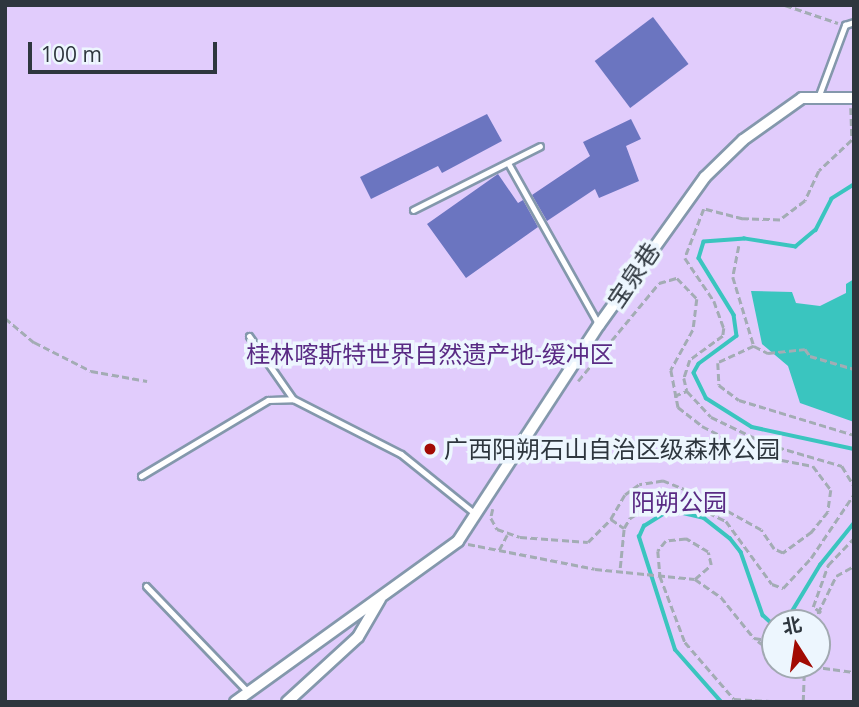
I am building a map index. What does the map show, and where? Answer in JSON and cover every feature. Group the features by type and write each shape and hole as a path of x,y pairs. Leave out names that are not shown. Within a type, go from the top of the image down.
{"street":[{"name":"宝泉巷","path":"235,702 458,541 473,512 599,325 705,177 789,105 819,95 854,98"},
{"path":"286,702 358,637 382,596"}],"lane":[{"path":"819,95 845,25 854,22"},
{"path":"413,210 540,146"},
{"path":"508,163 599,325"},
{"path":"249,336 293,399 401,454 473,512"},
{"path":"141,476 268,400 293,399"},
{"path":"146,586 247,691"}],"path":[{"path":"785,5 845,25"},
{"path":"854,98 849,116 852,140 819,171 805,201 780,220 743,219 704,209 685,258 714,301 724,328 723,336 690,360 684,378 687,391 711,417 767,444 842,466 854,486"},
{"path":"739,246 733,277 754,346"},
{"path":"495,504 491,518 507,535 588,541 611,519 632,489 663,481 708,500 761,530 774,549 783,553 812,532 828,512 831,490 813,466 761,456 721,437 684,414 673,397 671,370 697,314 697,299 677,278 659,283 573,386"},
{"path":"5,318 34,342 90,371 147,381"},
{"path":"854,369 810,356 805,349 775,352 754,346 718,363 715,377 726,394 854,435"},
{"path":"673,397 687,391"},
{"path":"620,568 624,528 630,518 652,505 699,508 726,521 772,584 783,588 811,558 854,494"},
{"path":"611,519 624,528"},
{"path":"499,550 507,535"},
{"path":"695,579 711,565 711,557 687,538 666,541 657,561 685,642 734,699 786,702"},
{"path":"816,609 813,607 828,565 854,538"},
{"path":"458,541 595,569 620,568 660,576 695,579 721,597 761,643"},
{"path":"823,609 836,576 854,566"},
{"path":"754,638 761,639"},
{"path":"831,669 854,672"},
{"path":"803,679 803,702"}],"green space":[{"name":"桂林喀斯特世界自然遗产地-缓冲区","path":"5,5 854,5 854,702 5,702"}],"shaded area":[{"path":"854,279 854,422 800,403 788,366 762,344 751,291 792,292 796,303 820,306 846,293 846,284"}],"building":[{"path":"653,17 689,64 630,108 595,61"},
{"path":"487,114 502,141 442,173 438,166 371,199 360,177"},
{"path":"631,119 641,139 626,146 639,181 599,198 595,189 547,221 532,195 590,156 583,142"},
{"path":"498,174 518,203 523,200 538,227 466,278 427,224"}],"waterway":[{"path":"854,185 832,199 816,230 796,247 745,239 704,242 699,258 734,315 737,336 699,364 694,373 706,398 752,427 854,449"},
{"path":"721,702 675,650 639,537 644,526 665,513 679,512 704,518 730,538 741,552 761,609"},
{"path":"793,609 820,565 854,523"}],"place":[{"name":"广西阳朔石山自治区级森林公园","path":"430,449"}],"park label":[{"name":"阳朔公园","path":"679,502"}]}
